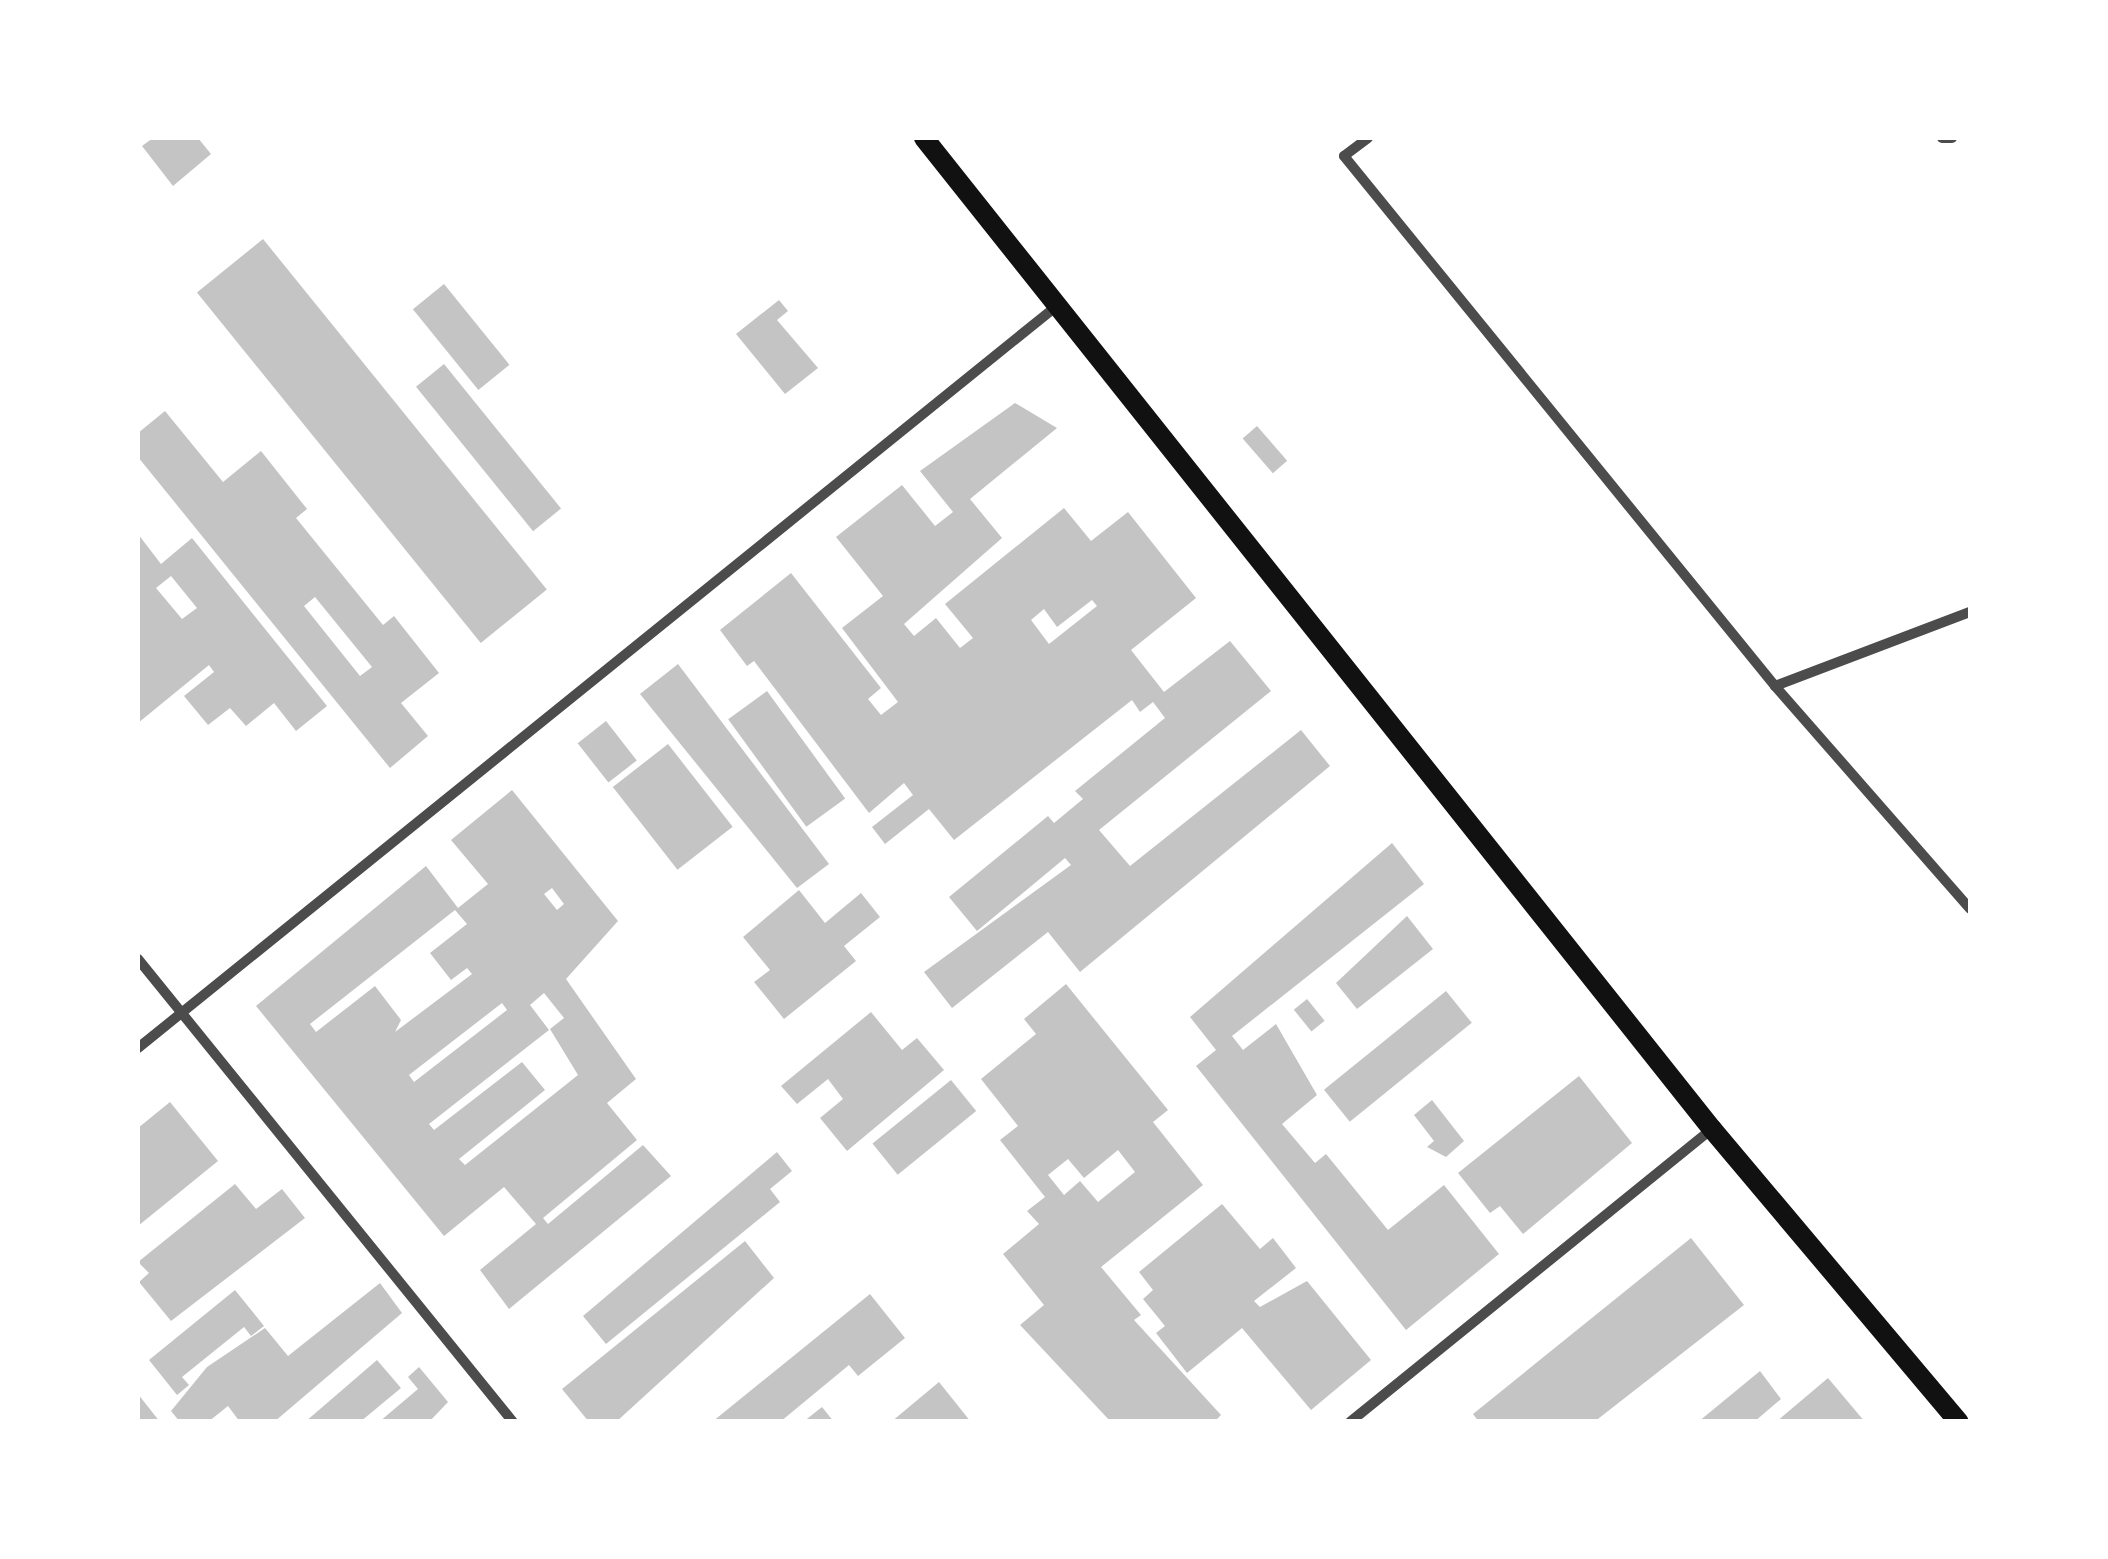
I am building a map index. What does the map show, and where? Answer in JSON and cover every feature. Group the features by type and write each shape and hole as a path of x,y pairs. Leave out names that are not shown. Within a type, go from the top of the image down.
{"main road":[{"path":"924,138 1054,308 1712,1129 1959,1422"}],"street":[{"path":"1368,138 1344,156 1775,686 1970,909"},
{"path":"1942,138 1952,138"},
{"path":"138,1048 1054,308"},
{"path":"1775,686 1970,612"},
{"path":"138,959 513,1422"},
{"path":"1350,1422 1712,1129"}],"building":[{"path":"153,138 198,138 211,154 173,186 142,146"},
{"path":"263,239 547,589 481,643 197,292"},
{"path":"444,284 509,365 478,390 413,309"},
{"path":"779,300 788,311 777,320 818,368 785,394 736,334"},
{"path":"444,364 561,509 533,531 416,387"},
{"path":"1015,403 1057,428 970,499 1002,538 904,624 914,636 936,618 960,648 973,638 945,604 1064,508 1091,541 1128,512 1196,598 1131,650 1164,692 1230,641 1271,691 1099,830 1130,866 1301,730 1330,766 1080,972 1048,932 952,1008 924,972 1071,865 1065,858 977,931 949,897 1048,816 1054,823 1083,799 1075,791 1165,718 1153,702 1140,712 1132,700 954,840 929,809 885,844 872,827 913,795 904,783 869,813 754,661 747,666 720,630 791,573 881,688 868,699 881,715 898,702 842,628 883,596 836,537 902,485 935,526 953,512 920,471","holes":["1092,600 1097,606 1049,644 1031,620 1044,609 1057,627"]},
{"path":"165,411 223,482 261,451 307,509 296,518 383,625 394,616 439,673 401,703 428,736 390,768 138,457 138,433","holes":["315,597 372,667 360,676 304,606"]},
{"path":"1257,426 1287,461 1273,473 1243,438"},
{"path":"138,534 161,564 192,538 327,706 296,731 274,703 246,726 230,708 208,725 184,696 214,672 209,665 138,723","holes":["171,576 197,608 182,619 156,588"]},
{"path":"678,664 829,864 797,888 640,694"},
{"path":"767,691 845,799 806,827 728,719"},
{"path":"606,721 637,760 608,783 578,743"},
{"path":"668,744 733,827 677,870 613,787"},
{"path":"512,790 618,921 566,979 636,1079 607,1103 637,1140 543,1218 548,1224 643,1145 671,1176 509,1309 480,1270 536,1224 504,1187 444,1236 256,1006 426,866 458,908 488,884 451,840","holes":["552,888 564,904 557,910 544,894","455,910 467,924 430,953 451,980 467,968 472,974 395,1032 401,1020 375,986 316,1032 310,1024","544,993 564,1018 550,1029 578,1075 465,1165 459,1159 545,1090 522,1062 434,1130 429,1124 549,1030 530,1005","502,1003 507,1010 414,1082 409,1075"]},
{"path":"1392,843 1424,884 1232,1036 1243,1050 1276,1024 1317,1095 1282,1124 1315,1163 1326,1154 1388,1230 1444,1185 1499,1254 1406,1330 1196,1066 1216,1050 1190,1017"},
{"path":"799,890 825,923 861,893 880,917 844,946 856,961 784,1019 754,982 770,970 743,937"},
{"path":"1407,916 1433,949 1357,1009 1336,983"},
{"path":"1066,984 1168,1110 1153,1122 1203,1185 1101,1267 1141,1315 1134,1320 1221,1415 1214,1422 1111,1422 1020,1325 1044,1305 1003,1254 1039,1224 1027,1211 1045,1197 1000,1140 1018,1126 981,1079 1036,1034 1024,1019","holes":["1118,1150 1135,1172 1098,1202 1080,1181 1064,1195 1048,1175 1068,1159 1084,1178"]},
{"path":"1446,991 1472,1023 1350,1122 1324,1090"},
{"path":"1307,999 1325,1021 1311,1031 1294,1010"},
{"path":"871,1012 902,1050 917,1038 944,1070 847,1151 820,1118 843,1099 828,1079 797,1104 781,1086"},
{"path":"1579,1076 1632,1143 1523,1234 1500,1206 1490,1213 1458,1173"},
{"path":"951,1080 976,1111 898,1175 873,1144"},
{"path":"1432,1100 1464,1141 1446,1157 1427,1147 1434,1141 1414,1115"},
{"path":"170,1102 218,1161 138,1226 138,1128"},
{"path":"777,1152 792,1171 770,1189 780,1202 606,1344 583,1316"},
{"path":"235,1184 256,1209 282,1189 305,1218 171,1321 139,1282 149,1273 138,1262"},
{"path":"1222,1204 1260,1249 1273,1238 1296,1268 1254,1301 1260,1307 1307,1281 1371,1360 1311,1410 1242,1328 1187,1373 1156,1333 1165,1326 1143,1299 1153,1290 1139,1272"},
{"path":"1691,1238 1744,1305 1594,1422 1479,1422 1473,1414"},
{"path":"745,1241 774,1278 616,1422 589,1422 562,1389"},
{"path":"380,1283 402,1313 274,1422 240,1422 228,1406 208,1422 180,1422 171,1411 207,1367 265,1328 288,1356"},
{"path":"235,1290 264,1326 251,1336 244,1327 182,1377 189,1385 177,1395 149,1360"},
{"path":"870,1294 905,1338 858,1376 849,1365 780,1422 712,1422"},
{"path":"377,1360 401,1388 360,1422 305,1422"},
{"path":"419,1367 448,1402 429,1422 379,1422 418,1389 408,1377"},
{"path":"1760,1371 1781,1399 1754,1422 1698,1422"},
{"path":"1828,1378 1865,1422 1776,1422"},
{"path":"939,1382 971,1422 891,1422"},
{"path":"138,1394 160,1422 138,1422"},
{"path":"822,1407 834,1422 803,1422"}]}
